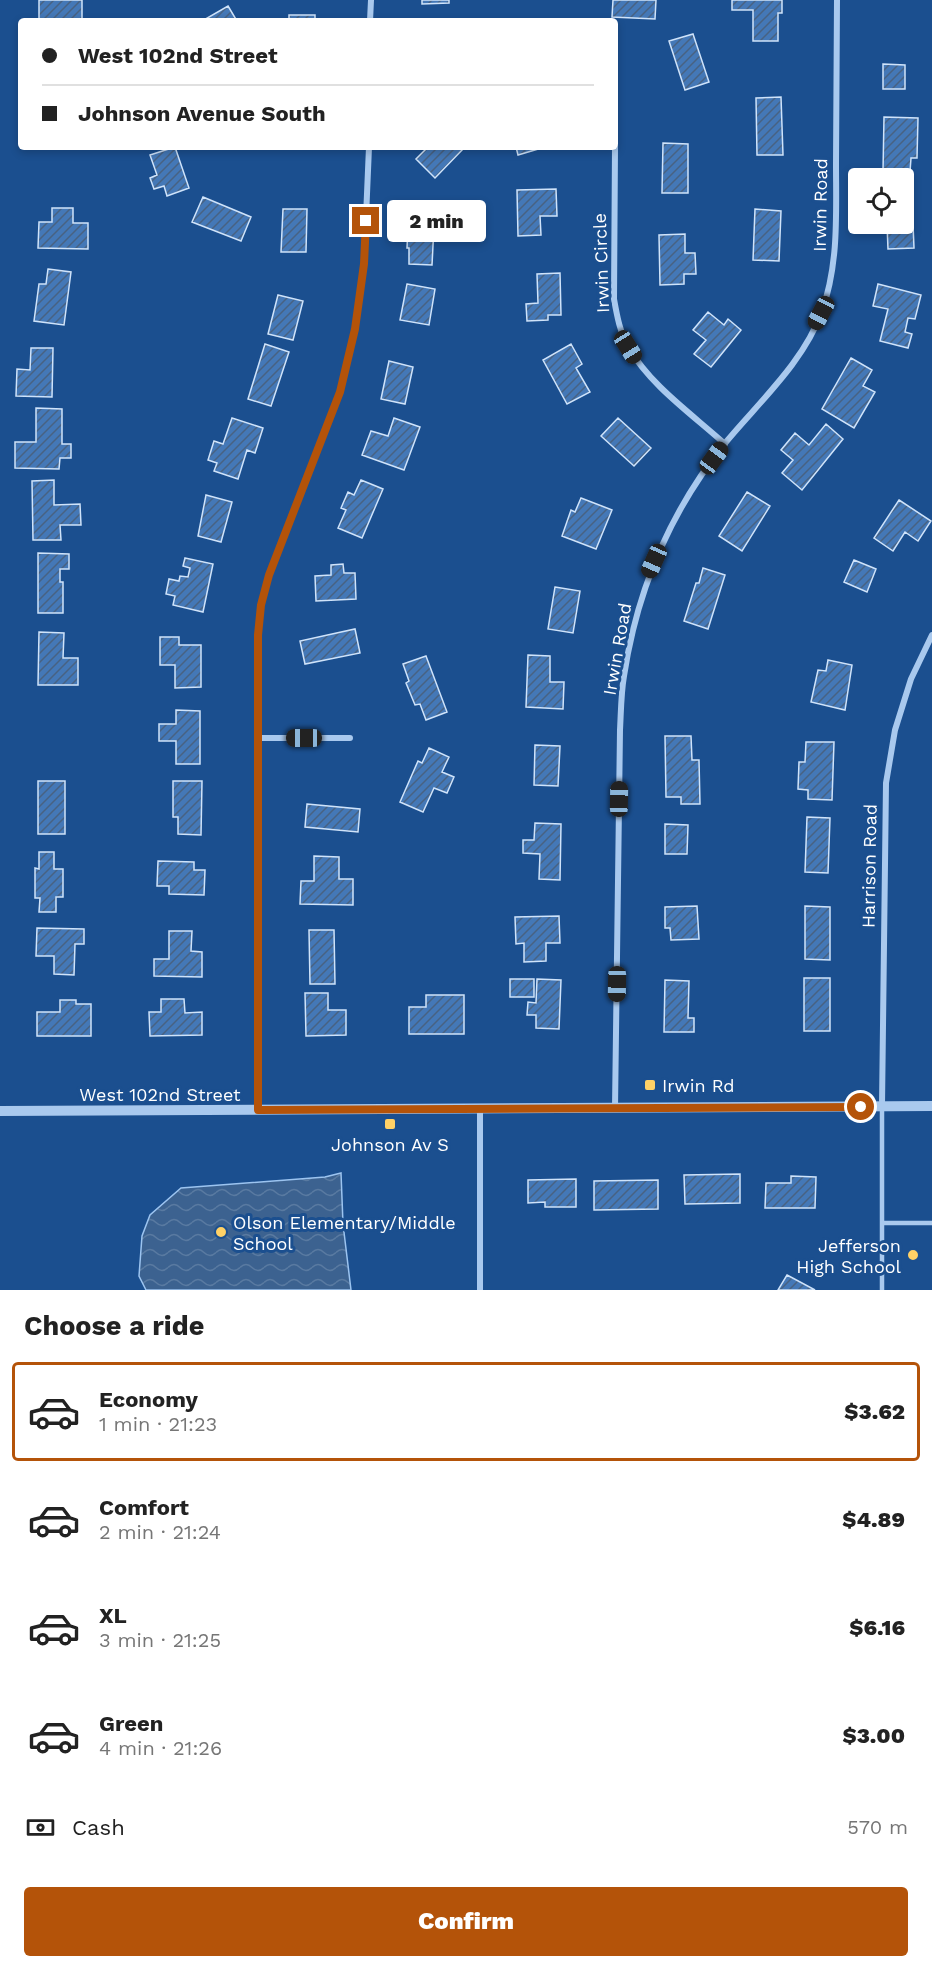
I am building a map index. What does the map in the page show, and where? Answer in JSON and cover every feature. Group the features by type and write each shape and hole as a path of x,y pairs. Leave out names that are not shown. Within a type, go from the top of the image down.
{"street":[{"path":"370,18 371,0"},
{"name":"Irwin Road","path":"615,1108 620,730 623,678 633,627 647,577 668,530 694,486 725,444 778,382 802,349 821,313 832,273 836,232 837,0"},
{"path":"258,1110 258,635 261,605 269,575 340,392 355,329 364,264 369,150"},
{"name":"Irwin Circle","path":"615,150 614,299 619,324 628,347 641,367 725,444"},
{"name":"Harrison Road","path":"882,1106 886,783 895,730 911,679 932,635"},
{"path":"258,738 350,738"},
{"name":"West 102nd Street","path":"0,1111 932,1106"},
{"path":"480,1109 480,1290"}],"lane":[{"path":"882,1106 882,1290"},
{"path":"882,1223 932,1223"}],"water":[{"path":"341,1173 343,1224 351,1290 146,1290 139,1276 142,1236 150,1215 181,1188 325,1177"}],"building":[{"path":"39,0 82,0 82,18 39,18"},
{"path":"422,0 449,0 449,3 422,4"},
{"path":"613,0 656,0 655,19 612,17"},
{"path":"732,0 782,0 782,13 778,13 778,41 753,41 753,10 732,10"},
{"path":"228,6 235,18 207,18"},
{"path":"289,15 315,15 315,18 289,18"},
{"path":"693,34 709,82 685,90 669,41"},
{"path":"883,64 905,65 905,89 883,89"},
{"path":"781,97 783,155 757,155 756,98"},
{"path":"884,117 918,118 917,158 911,158 910,168 883,168"},
{"path":"663,143 688,144 688,193 662,193"},
{"path":"166,150 176,150 189,188 167,196 164,186 154,189 150,178 157,175 150,155"},
{"path":"425,150 462,150 435,178 416,159"},
{"path":"517,150 535,150 518,155"},
{"path":"556,189 557,216 540,216 541,235 518,236 517,190"},
{"path":"203,197 251,217 241,241 192,222"},
{"path":"409,206 435,207 432,265 409,264 409,248 407,248"},
{"path":"52,208 73,208 73,223 88,223 88,249 38,248 39,222 52,222"},
{"path":"283,209 307,209 306,252 281,252"},
{"path":"755,209 781,211 779,261 753,260"},
{"path":"685,234 685,253 695,253 696,274 684,274 684,284 660,285 659,235"},
{"path":"887,234 913,234 914,248 888,249"},
{"path":"48,269 71,272 64,325 34,321 39,284 46,284"},
{"path":"560,273 561,315 548,315 548,320 527,321 526,304 538,303 537,274"},
{"path":"407,284 435,289 429,325 400,320"},
{"path":"878,284 921,295 915,319 908,318 905,332 912,334 908,348 880,341 888,309 873,306"},
{"path":"278,295 303,301 293,340 268,334"},
{"path":"708,312 724,325 728,319 741,330 711,367 694,354 706,340 693,330"},
{"path":"265,344 289,352 271,406 248,399"},
{"path":"571,344 582,364 576,368 590,392 567,404 543,360"},
{"path":"31,348 53,348 52,397 16,396 17,369 30,370"},
{"path":"851,358 872,370 863,386 875,392 854,428 822,409"},
{"path":"389,361 413,367 405,404 381,399"},
{"path":"36,408 62,409 62,444 71,444 71,458 60,458 59,469 15,468 15,442 36,442"},
{"path":"232,418 263,428 255,453 247,450 238,479 214,471 217,463 208,460 214,441 223,444"},
{"path":"394,418 420,427 404,470 362,455 371,431 388,436"},
{"path":"618,418 651,448 634,466 601,436"},
{"path":"826,424 843,439 802,490 782,473 793,460 781,450 795,433 809,445"},
{"path":"54,480 54,505 80,504 81,525 60,525 61,540 33,540 32,481"},
{"path":"361,480 383,489 362,538 338,528 346,510 341,508 348,492 354,495"},
{"path":"747,492 770,506 742,551 719,536"},
{"path":"206,495 232,502 221,542 198,536"},
{"path":"581,498 612,510 596,549 562,536 571,510 575,512"},
{"path":"899,500 931,521 918,541 905,532 893,551 874,538"},
{"path":"38,553 69,554 69,569 60,569 60,582 63,582 63,613 38,613"},
{"path":"185,558 213,564 203,612 173,605 175,596 166,594 169,579 179,581 180,576 188,577 190,568 183,566"},
{"path":"854,560 876,569 867,592 844,582"},
{"path":"343,564 344,573 355,573 356,599 316,601 315,576 331,575 331,565"},
{"path":"703,568 725,575 708,629 684,621"},
{"path":"555,587 580,591 573,633 548,629"},
{"path":"355,629 360,653 305,664 300,641"},
{"path":"39,632 64,633 63,658 78,658 78,685 38,685"},
{"path":"160,637 179,637 179,645 201,645 201,687 175,688 175,665 160,665"},
{"path":"528,655 550,656 550,682 564,682 563,709 526,707"},
{"path":"426,656 447,712 426,720 420,704 415,705 406,683 409,681 403,664"},
{"path":"828,660 852,665 845,710 811,702 818,670 826,671"},
{"path":"176,710 200,711 200,764 176,764 176,741 159,741 159,724 176,724"},
{"path":"665,736 691,736 692,760 699,760 700,804 681,804 681,797 666,797"},
{"path":"806,742 834,742 832,800 808,799 808,790 798,789 799,762 805,762"},
{"path":"535,745 560,746 558,786 534,785"},
{"path":"429,748 449,757 442,772 454,777 447,793 434,788 423,812 400,802 418,761 422,763"},
{"path":"38,781 65,781 65,834 38,834"},
{"path":"173,781 202,781 201,835 178,834 178,817 173,817"},
{"path":"307,804 360,809 358,832 305,827"},
{"path":"807,817 830,818 828,873 805,872"},
{"path":"535,823 561,824 560,880 539,879 540,854 523,853 523,840 534,840"},
{"path":"665,824 688,825 687,854 665,854"},
{"path":"39,852 54,852 54,869 63,869 63,897 56,897 56,912 39,912 40,898 35,898 35,868 39,869"},
{"path":"314,856 339,857 339,879 353,879 353,905 300,904 301,881 314,881"},
{"path":"158,861 194,862 194,870 205,870 204,895 169,894 169,886 157,886"},
{"path":"697,906 699,939 671,940 670,928 665,928 665,907"},
{"path":"805,906 830,907 830,960 805,959"},
{"path":"559,916 560,943 546,943 546,961 524,962 524,943 516,944 515,917"},
{"path":"37,928 84,929 84,944 75,944 74,975 54,974 54,956 36,956"},
{"path":"309,930 334,930 335,984 310,984"},
{"path":"169,931 192,931 191,951 202,952 202,977 154,976 154,959 169,959"},
{"path":"804,978 830,978 830,1031 804,1031"},
{"path":"510,979 534,979 534,997 510,997"},
{"path":"537,979 561,980 559,1029 536,1028 536,1015 527,1015 528,1002 536,1003"},
{"path":"665,980 689,981 688,1018 694,1018 694,1032 664,1032"},
{"path":"305,993 328,993 328,1010 346,1010 346,1035 306,1036"},
{"path":"426,995 464,995 464,1034 409,1034 409,1007 426,1007"},
{"path":"161,999 184,999 185,1013 202,1012 202,1035 150,1036 149,1012 161,1012"},
{"path":"60,1000 76,1000 76,1004 91,1004 91,1036 37,1036 37,1012 60,1012"},
{"path":"740,1174 740,1203 685,1204 684,1175"},
{"path":"791,1176 816,1177 815,1208 765,1208 766,1183 791,1183"},
{"path":"576,1179 576,1207 545,1207 545,1202 528,1203 528,1180"},
{"path":"658,1180 658,1209 594,1210 594,1181"},
{"path":"787,1275 815,1290 778,1290"}],"place":[{"name":"Irwin Rd","path":"650,1085"},
{"name":"Johnson Av S","path":"390,1124"},
{"name":"Olson Elementary/Middle School","path":"221,1232"},
{"name":"Jefferson High School","path":"913,1255"}],"route":[{"path":"366,221 364,264 355,329 340,392 269,575 261,605 258,635 258,1110 861,1107"}]}
